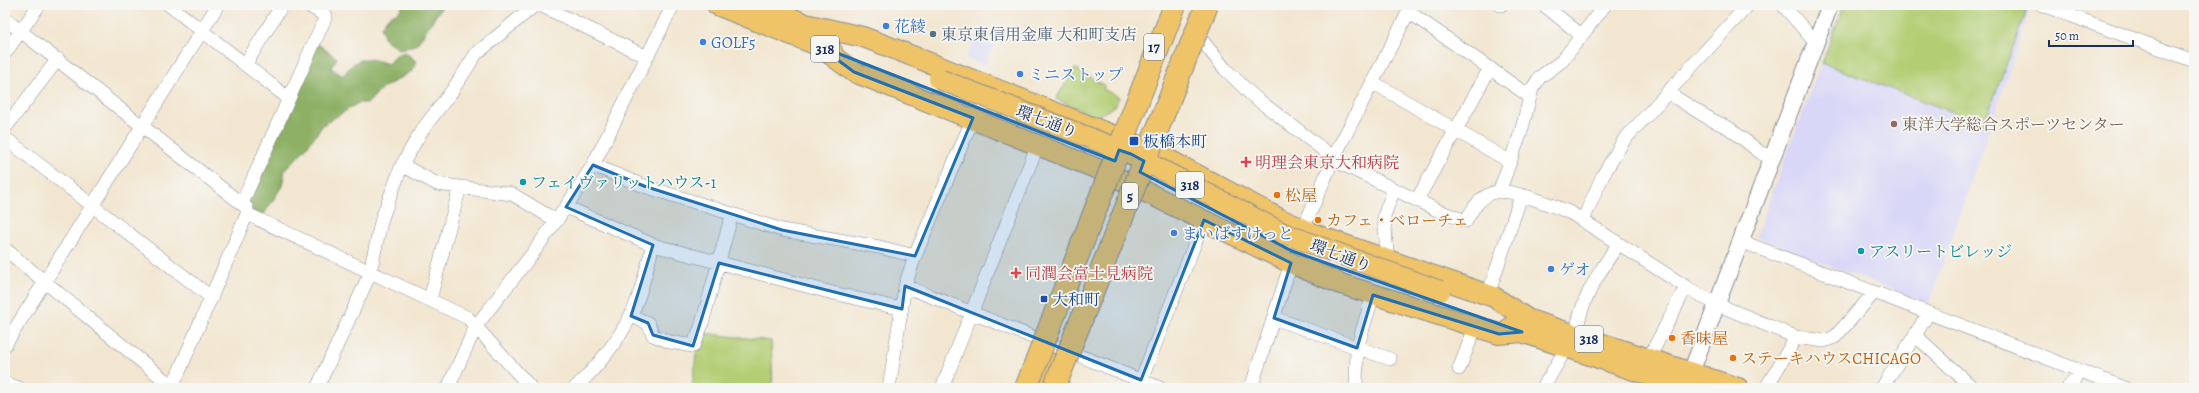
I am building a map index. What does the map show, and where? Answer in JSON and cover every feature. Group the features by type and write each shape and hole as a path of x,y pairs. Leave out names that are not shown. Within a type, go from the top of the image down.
{"highway":[{"name":"17","path":"1135,88 1143,76 1170,5"},
{"name":"5","path":"1026,388 1175,5"},
{"path":"1175,100 1196,5"},
{"name":"5","path":"1054,388 1207,5"},
{"path":"1039,388 1050,364"}],"main road":[{"name":"環七通り","path":"717,5 819,46 937,84"},
{"name":"環七通り","path":"759,5 1135,170 1292,251 1571,341 1687,383 1738,388"},
{"path":"805,24 863,37 1146,149 1280,219 1303,229 1488,295 1526,326"},
{"path":"819,46 854,72 1104,171 1291,263 1341,284 1475,328 1499,334 1526,326"},
{"name":"環七通り","path":"1571,341 1649,358 1687,383"}],"street":[{"path":"5,53 39,5"},
{"path":"169,5 288,98"},
{"path":"5,345 218,5"},
{"path":"245,65 282,5"},
{"path":"5,249 173,388 212,298 244,209 288,98 292,96 326,16 308,5"},
{"path":"317,388 370,272 382,218 402,166 425,125 452,91 476,54 535,5"},
{"path":"540,5 647,57"},
{"path":"448,388 476,326 557,221 593,165 673,5"},
{"path":"1499,192 1509,161 1521,132 1529,96 1540,77 1562,61 1605,5"},
{"path":"1583,220 1603,175 1624,140 1748,5"},
{"path":"1783,5 1815,42"},
{"path":"1687,383 1830,5"},
{"path":"2042,5 2194,61"},
{"path":"1547,6 1581,35"},
{"path":"1303,229 1334,157 1410,9 1529,96"},
{"path":"5,19 142,125 244,209 370,272 468,318 531,388"},
{"path":"1200,38 1225,69 1253,96 1342,164 1417,200 1466,221 1473,208 1481,200 1499,192 1520,196 1559,208 1583,220 1686,287 1716,304 1796,337 1824,342 1835,337 1874,293"},
{"path":"5,128 58,59"},
{"path":"1417,200 1490,68"},
{"path":"1372,82 1456,129 1509,161"},
{"path":"1668,93 1710,119 1729,128 1761,153 1772,158"},
{"path":"888,388 905,286 915,256 973,118"},
{"path":"5,138 212,298"},
{"path":"942,388 1038,144"},
{"path":"593,165 644,186 782,230 879,247 915,256"},
{"path":"402,166 438,184 512,194 557,221"},
{"path":"430,299 460,187"},
{"path":"1384,259 1387,253 1384,216 1394,189"},
{"path":"1488,295 1520,196"},
{"path":"566,207 654,245 902,309"},
{"path":"630,316 648,323 653,335 670,342 693,346 701,327 732,214"},
{"path":"1140,384 1204,220"},
{"path":"1740,241 2125,388"},
{"path":"1543,388 1571,341 1590,288 1618,244"},
{"path":"575,388 586,378 605,355 630,316 654,245"},
{"path":"1251,388 1291,263"},
{"path":"905,286 972,312 1140,384 1160,388"},
{"path":"1649,358 1686,287"},
{"path":"1356,388 1357,348 1374,295"},
{"path":"1882,388 1928,314"},
{"path":"1274,318 1390,359"},
{"path":"1459,369 1475,328"},
{"path":"1914,335 1973,388"},
{"path":"1766,388 1796,337"},
{"path":"2068,388 2082,372"},
{"path":"2082,372 2091,388"},
{"path":"5,383 19,388"}],"highlighted area":[{"path":"819,46 1115,161 1119,150 1131,154 1144,161 1140,172 1292,251 1522,332 1499,334 1373,295 1357,348 1274,318 1291,263 1204,220 1141,380 905,286 902,309 719,263 693,346 653,335 648,323 631,316 653,245 566,207 593,165 644,186 782,230 915,256 973,118 854,72"}],"shaded area":[{"name":"東洋大学総合スポーツセンター","path":"1843,5 2019,5 2029,9 2029,13 1929,304 1757,238 1756,235"},
{"path":"976,37 994,46 984,66 966,58"}],"green space":[{"path":"402,5 443,5 417,44 399,49 385,39 381,27 388,17 400,11"},
{"path":"1844,5 2009,5 2026,12 1984,124 1822,63"},
{"path":"316,43 337,58 331,68 343,76 348,69 358,61 362,60 368,59 388,64 396,55 405,52 417,62 412,71 381,89 368,103 358,103 323,125 306,148 285,170 282,186 262,217 250,210 247,203"},
{"path":"1075,68 1105,86 1103,89 1119,97 1115,106 1096,117 1056,99"},
{"path":"703,333 771,341 773,388 692,388 697,347"}],"place":[{"name":"花綾","path":"886,26"},
{"name":"東京東信用金庫 大和町支店","path":"933,34"},
{"name":"GOLF5","path":"703,42"},
{"name":"ミニストップ","path":"1020,74"},
{"name":"東洋大学総合スポーツセンター","path":"1894,124"},
{"name":"板橋本町","path":"1134,141"},
{"name":"明理会東京大和病院","path":"1246,162"},
{"name":"フェイヴァリットハウス-1","path":"523,182"},
{"name":"松屋","path":"1277,195"},
{"name":"カフェ・ベローチェ","path":"1318,220"},
{"name":"まいばすけっと","path":"1174,233"},
{"name":"アスリートビレッジ","path":"1861,251"},
{"name":"ゲオ","path":"1551,269"},
{"name":"同潤会富士見病院","path":"1016,273"},
{"name":"大和町","path":"1044,299"},
{"name":"香味屋","path":"1672,338"},
{"name":"ステーキハウスCHICAGO","path":"1733,358"}]}
